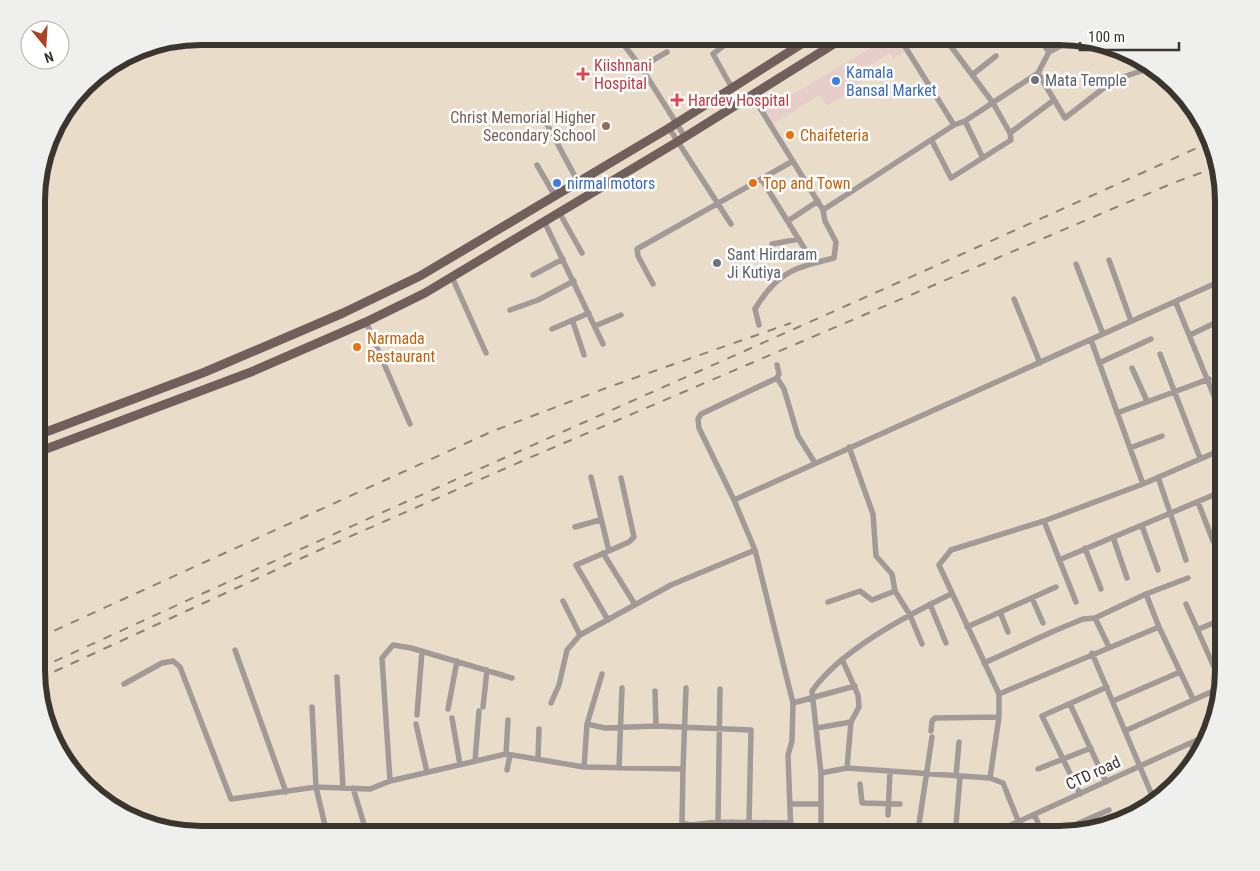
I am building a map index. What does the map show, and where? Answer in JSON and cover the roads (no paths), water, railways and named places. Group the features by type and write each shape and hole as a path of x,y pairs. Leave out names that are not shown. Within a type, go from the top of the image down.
{"main road":[{"path":"45,432 205,372 343,314 420,276 673,126 800,45"},
{"path":"45,449 251,372 366,322 452,277 681,139 830,45"}],"street":[{"path":"624,45 641,67 673,126 731,224"},
{"path":"725,45 714,54 732,88"},
{"path":"905,45 954,124"},
{"path":"932,141 952,178 1011,140 1010,133 993,104 950,45"},
{"path":"1044,45 1049,52"},
{"path":"822,210 932,141 954,124 965,121 1038,74 1049,52 1062,45"},
{"path":"641,67 667,52"},
{"path":"972,75 996,56"},
{"path":"1038,74 1065,118 1114,80 1143,70"},
{"path":"752,95 818,201 825,221 836,242 834,258 809,265 782,276 755,309 759,325"},
{"path":"1010,133 1054,100"},
{"path":"540,112 578,182"},
{"path":"965,121 983,158"},
{"path":"653,284 638,256 637,249 793,161"},
{"path":"537,165 555,196"},
{"path":"762,180 806,251"},
{"path":"788,221 818,201"},
{"path":"559,212 582,253"},
{"path":"544,221 603,344"},
{"path":"772,244 799,239"},
{"path":"533,276 563,259"},
{"path":"1109,260 1131,321"},
{"path":"1076,264 1103,334"},
{"path":"452,277 486,353"},
{"path":"510,310 538,300 574,281"},
{"path":"734,500 1215,284"},
{"path":"1014,299 1040,363"},
{"path":"1176,303 1215,396"},
{"path":"552,329 573,322 589,313"},
{"path":"595,326 621,315"},
{"path":"366,322 410,424"},
{"path":"573,322 584,355"},
{"path":"1190,335 1215,323"},
{"path":"1100,363 1151,339"},
{"path":"1092,340 1143,484"},
{"path":"1160,354 1200,458"},
{"path":"686,688 682,823 691,825 718,822 791,823 788,756 792,741 793,703 755,550 734,500 699,428 698,419 701,414 777,378 780,374 777,365"},
{"path":"1132,368 1147,401"},
{"path":"777,378 784,389 798,436 815,463"},
{"path":"1117,413 1209,379"},
{"path":"1130,448 1162,436"},
{"path":"849,447 873,514 876,556 892,574 895,591 910,615 922,644"},
{"path":"990,778 999,718 999,694 939,565 951,550 1044,520 1143,484 1215,453"},
{"path":"591,477 606,552 634,603"},
{"path":"608,620 576,565 629,542 634,537 622,478"},
{"path":"1158,478 1186,560"},
{"path":"1058,560 1215,495"},
{"path":"1198,502 1213,541"},
{"path":"574,527 600,520"},
{"path":"1044,520 1076,602"},
{"path":"1142,526 1158,570"},
{"path":"1113,537 1127,578"},
{"path":"1085,548 1100,589"},
{"path":"551,703 559,685 567,650 580,634 608,620 634,603 671,585 755,550"},
{"path":"984,663 1054,631 1083,619 1095,618 1146,594 1188,578"},
{"path":"967,627 1056,587"},
{"path":"828,602 860,591 872,600 895,591"},
{"path":"821,826 821,773 812,697 813,688 842,659 910,615 951,594"},
{"path":"1146,594 1159,627 1193,698"},
{"path":"1032,598 1043,623"},
{"path":"563,601 580,634"},
{"path":"930,604 946,643"},
{"path":"1186,604 1215,667"},
{"path":"1000,612 1008,632"},
{"path":"1095,618 1109,648"},
{"path":"1198,629 1215,622"},
{"path":"999,694 1092,653 1159,627"},
{"path":"390,781 382,658 393,645 422,651 512,678"},
{"path":"234,650 286,792"},
{"path":"417,715 422,651"},
{"path":"1092,653 1152,795"},
{"path":"842,659 855,686 859,707 852,722 847,768"},
{"path":"124,684 162,663 173,661 180,667 231,799 316,787 370,789 390,781 508,755 584,767 683,769"},
{"path":"448,709 457,661"},
{"path":"475,762 488,670"},
{"path":"1113,701 1180,672"},
{"path":"584,767 588,724 602,674"},
{"path":"337,677 343,788"},
{"path":"793,703 855,686"},
{"path":"1080,794 1042,716 1107,687"},
{"path":"619,768 622,688"},
{"path":"718,822 720,689"},
{"path":"1125,730 1214,689"},
{"path":"655,691 656,726"},
{"path":"1070,704 1106,782"},
{"path":"312,707 316,787 326,826"},
{"path":"452,718 460,765"},
{"path":"919,824 932,721 935,718 999,718"},
{"path":"508,720 508,770"},
{"path":"817,728 852,722"},
{"path":"416,724 427,772"},
{"path":"588,724 605,728 656,726 751,730 749,823"},
{"path":"538,759 539,729"},
{"name":"CTD road","path":"1012,826 1198,740"},
{"path":"956,824 959,742"},
{"path":"1192,743 1194,748"},
{"path":"1038,769 1091,748"},
{"path":"821,773 847,768 990,778 1003,783 1019,823"},
{"path":"888,816 890,771"},
{"path":"860,784 862,802 900,804"},
{"path":"354,788 365,826"},
{"path":"790,804 820,804"},
{"path":"1074,825 1109,810"},
{"path":"1035,816 1040,826"}],"railway":[{"path":"45,666 330,536 1204,145"},
{"path":"45,676 326,547 529,458 1173,183 1212,169"},
{"path":"45,635 493,431 606,388 791,323"}],"place":[{"name":"Kiishnani Hospital","path":"583,74"},
{"name":"Mata Temple","path":"1035,80"},
{"name":"Kamala Bansal Market","path":"836,81"},
{"name":"Hardev Hospital","path":"677,100"},
{"name":"Christ Memorial Higher Secondary School","path":"606,126"},
{"name":"Chaifeteria","path":"790,135"},
{"name":"nirmal motors","path":"557,183"},
{"name":"Top and Town","path":"753,183"},
{"name":"Sant Hirdaram Ji Kutiya","path":"717,263"},
{"name":"Narmada Restaurant","path":"357,347"}]}
